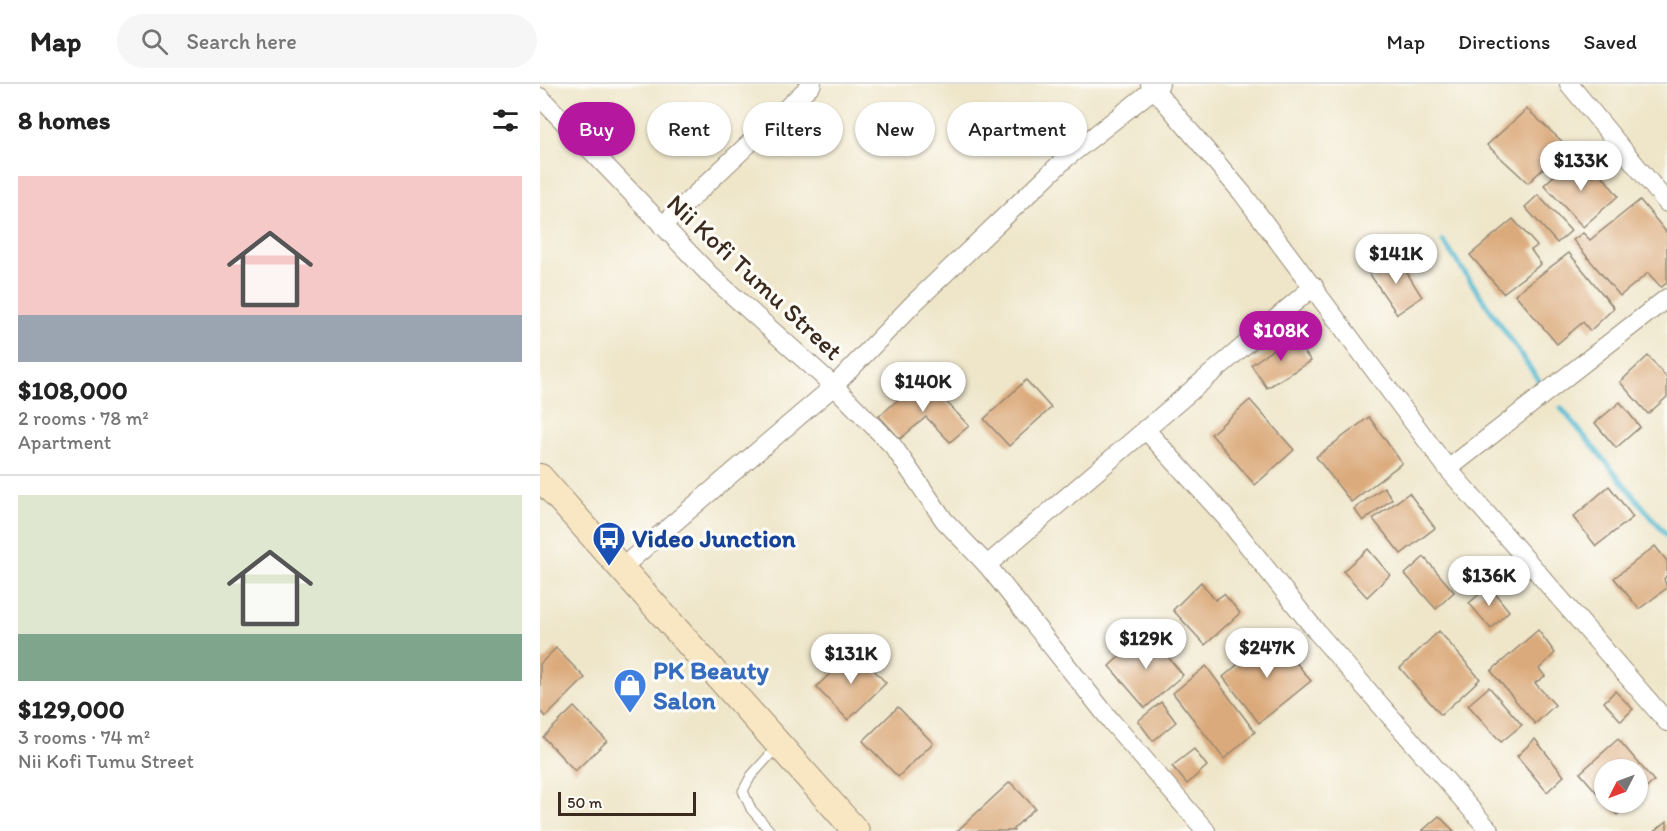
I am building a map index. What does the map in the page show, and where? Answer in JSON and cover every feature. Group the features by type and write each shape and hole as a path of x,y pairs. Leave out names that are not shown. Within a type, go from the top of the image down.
{"main road":[{"path":"540,477 856,831"}],"street":[{"path":"662,226 812,84"},
{"path":"1569,84 1667,203"},
{"path":"620,569 834,386 914,303 1065,159 1155,86 1314,286 1448,469 1530,568 1590,632 1667,722"},
{"name":"Nii Kofi Tumu Street","path":"540,97 711,276 834,386 893,446 944,520 987,565 1111,721 1206,831"},
{"path":"987,565 1314,286"},
{"path":"1448,469 1667,298"},
{"path":"1145,429 1226,518 1316,631 1490,831"}],"lane":[{"path":"770,831 751,809 743,791 751,776 779,745"}],"building":[{"path":"1527,109 1567,146 1528,183 1487,145"},
{"path":"1574,157 1593,177 1599,171 1618,196 1583,227 1544,185"},
{"path":"1538,195 1571,231 1557,243 1525,207"},
{"path":"1640,200 1667,233 1667,283 1661,287 1648,273 1620,296 1573,240 1583,233 1590,240"},
{"path":"1513,219 1537,246 1531,250 1541,264 1503,293 1470,255"},
{"path":"1569,253 1614,308 1590,331 1583,322 1557,344 1515,294"},
{"path":"1396,255 1422,297 1397,314 1369,273"},
{"path":"1292,336 1311,361 1267,388 1251,365"},
{"path":"1648,356 1667,378 1667,397 1648,414 1620,382"},
{"path":"924,378 969,426 950,442 926,417 900,439 879,416"},
{"path":"1026,380 1051,408 1009,446 984,419"},
{"path":"1250,400 1294,450 1255,485 1211,434"},
{"path":"1620,402 1640,427 1616,448 1595,423"},
{"path":"1369,417 1402,463 1351,502 1316,457"},
{"path":"1609,486 1633,517 1596,546 1573,517"},
{"path":"1384,487 1392,499 1363,521 1354,509"},
{"path":"1409,493 1435,528 1401,554 1373,519"},
{"path":"1655,546 1667,561 1667,575 1664,579 1667,588 1639,609 1614,578"},
{"path":"1368,549 1390,575 1367,597 1343,571"},
{"path":"1424,557 1454,592 1436,609 1405,574"},
{"path":"1201,582 1215,600 1224,594 1240,613 1205,645 1173,610"},
{"path":"1489,586 1509,611 1491,629 1469,603"},
{"path":"1538,630 1555,653 1539,669 1545,676 1535,683 1555,705 1535,724 1491,671"},
{"path":"1439,631 1480,679 1441,715 1400,668"},
{"path":"1147,632 1183,675 1145,708 1109,666"},
{"path":"1273,634 1311,681 1259,723 1223,677"},
{"path":"556,648 585,678 546,717 540,711 540,664"},
{"path":"855,650 886,683 848,720 816,687"},
{"path":"1206,666 1255,732 1224,759 1173,693"},
{"path":"1489,687 1522,725 1501,742 1468,705"},
{"path":"1615,691 1633,709 1621,721 1604,702"},
{"path":"1161,702 1176,722 1153,741 1138,721"},
{"path":"574,707 607,741 575,771 543,737"},
{"path":"898,707 933,743 898,777 863,741"},
{"path":"1535,739 1564,776 1547,792 1517,756"},
{"path":"1618,739 1635,759 1596,759"},
{"path":"1194,749 1207,766 1187,784 1172,766"},
{"path":"1594,760 1594,789 1580,773"},
{"path":"1648,774 1654,781 1648,787"},
{"path":"1010,782 1035,808 1013,829 1014,831 957,831"},
{"path":"1439,816 1454,831 1422,831"},
{"path":"1667,821 1667,831 1655,831"}],"waterway":[{"path":"1443,241 1539,381"},
{"path":"1561,408 1667,536"}],"place":[{"name":"Video Junction","path":"609,567"},
{"name":"PK Beauty Salon","path":"630,714"}]}
